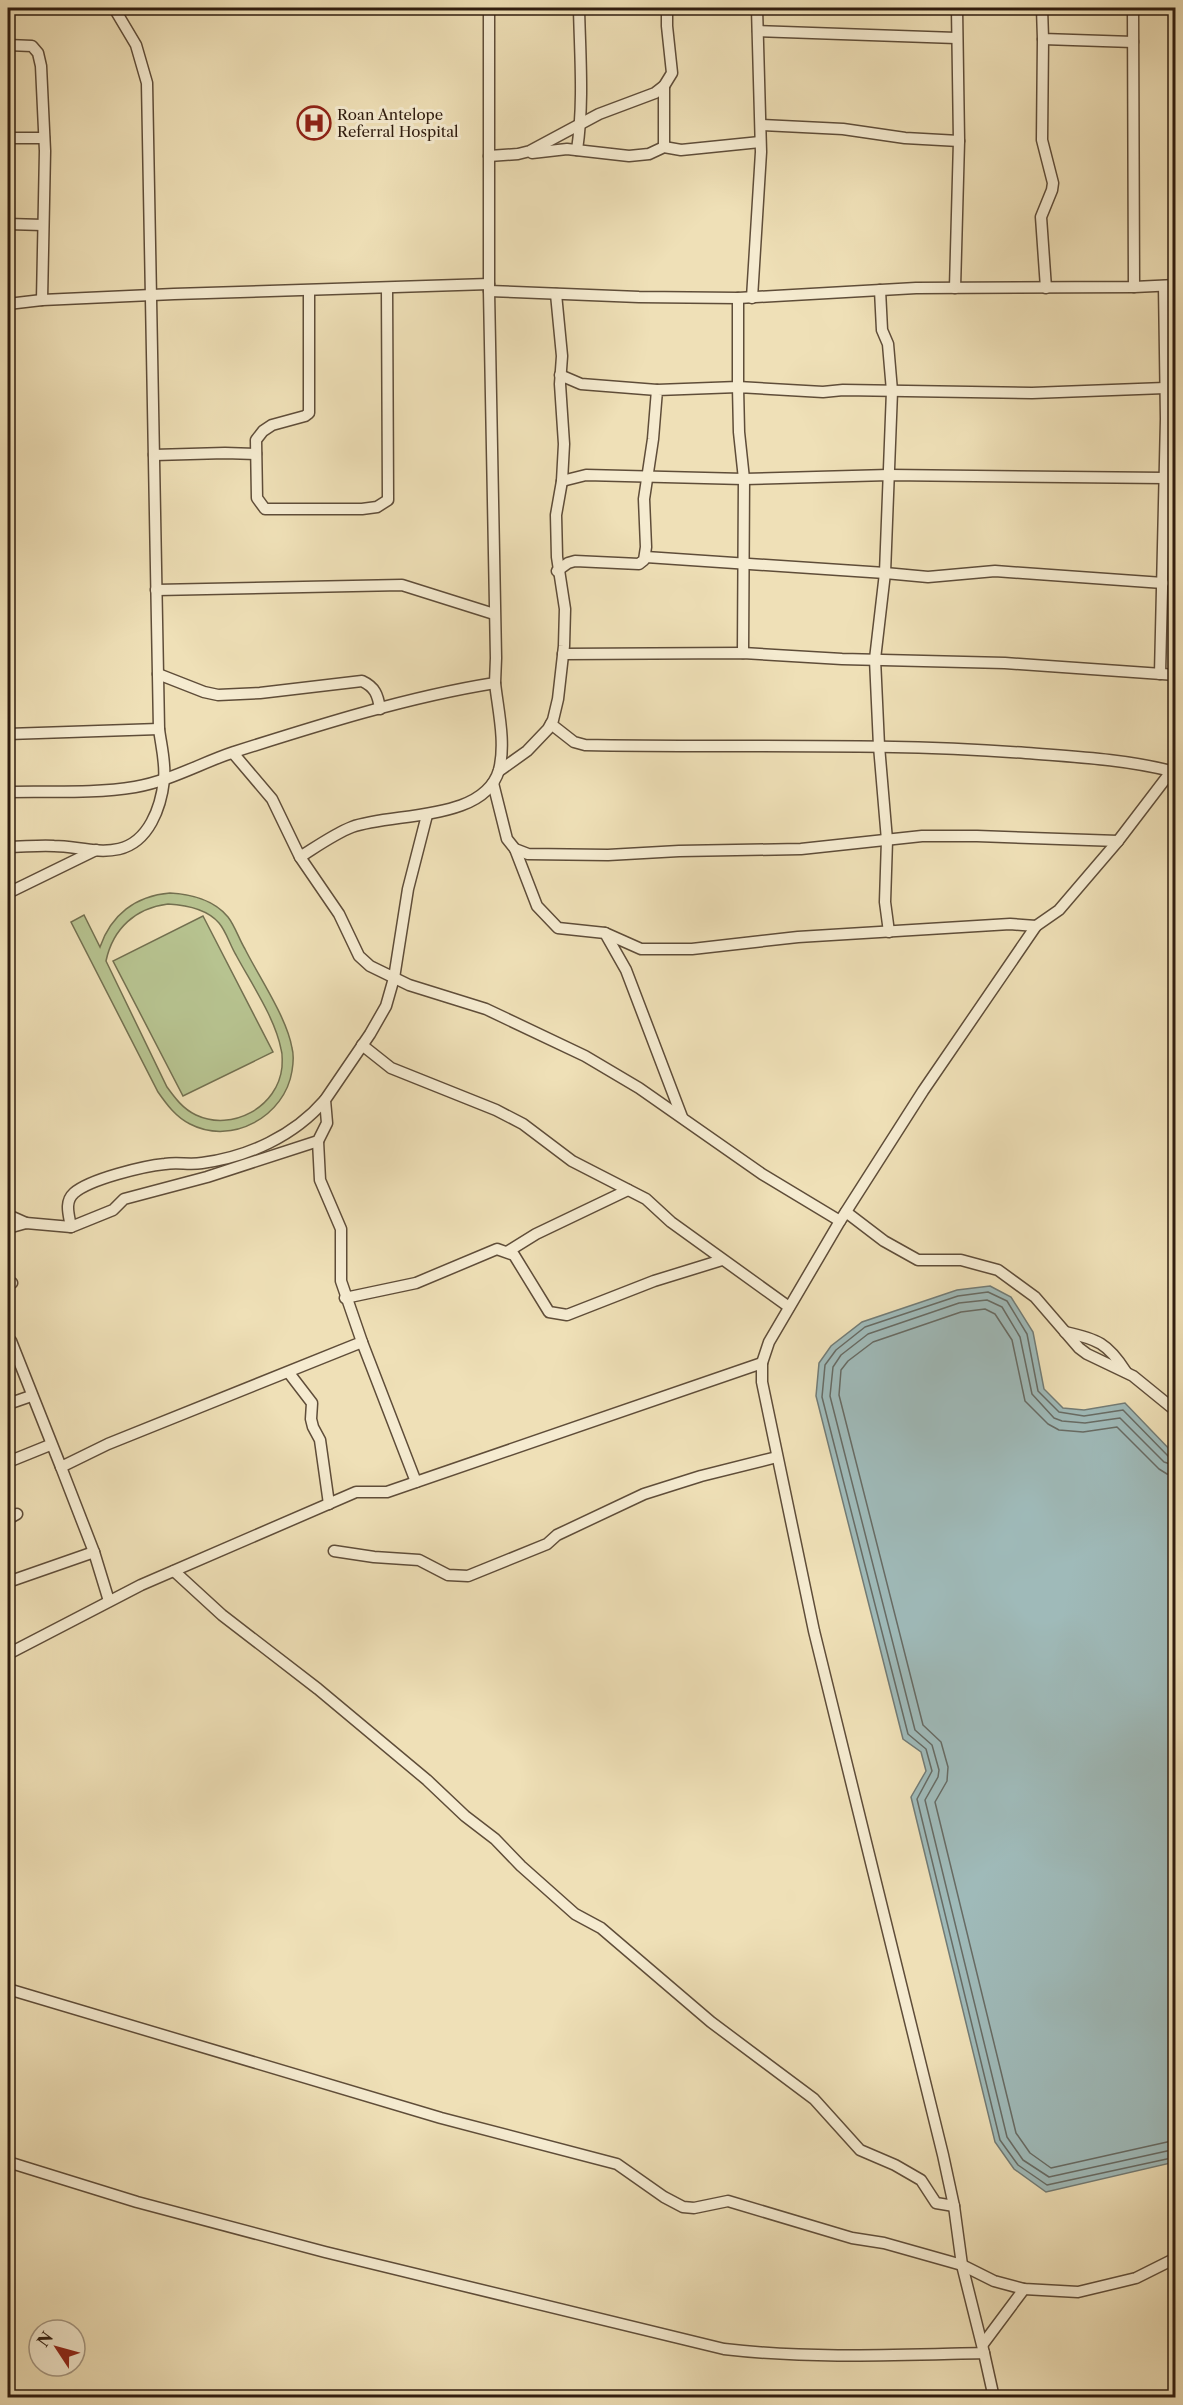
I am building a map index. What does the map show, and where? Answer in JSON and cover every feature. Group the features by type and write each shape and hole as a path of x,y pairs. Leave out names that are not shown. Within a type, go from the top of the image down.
{"street":[{"path":"8,847 53,845 96,850 119,849 132,843 145,832 153,821 164,779 159,729 147,83 136,45 114,8"},
{"path":"300,857 351,828 384,819 427,815 478,797 488,791 499,771 500,726 495,683 489,288 489,8"},
{"path":"577,150 581,122 579,8"},
{"path":"518,154 542,145 581,122 655,93 664,87 672,73 667,8"},
{"path":"752,298 757,237 761,125 757,8"},
{"path":"955,288 959,141 957,8"},
{"path":"1042,8 1042,140 1053,183 1041,217 1046,288"},
{"path":"1133,8 1134,288"},
{"path":"758,31 956,38"},
{"path":"1043,39 1133,42"},
{"path":"8,45 32,46 38,53 41,66 44,138 42,300"},
{"path":"664,87 664,147"},
{"path":"761,125 843,129 905,138 959,141"},
{"path":"8,138 44,138"},
{"path":"489,156 567,149 629,156 649,154 664,147 681,150 760,142"},
{"path":"8,224 44,225"},
{"path":"8,304 42,300 152,295 387,288 489,288 556,294 752,298 880,290 1134,288 1170,285 1160,674"},
{"path":"309,291 309,412 305,416 272,425 256,440 257,498 265,509 362,509 384,505 388,500 387,288"},
{"path":"880,290 882,330 888,344 892,391 885,573 875,659 887,840 885,902 890,932"},
{"path":"499,771 527,751 551,724 558,699 565,609 557,571 556,515 562,481 564,444 560,375 562,356 556,294"},
{"path":"738,298 739,432 744,479 743,653"},
{"path":"560,375 581,384 657,390 738,387 823,392 843,390 1032,393 1166,388"},
{"path":"557,571 575,561 639,564 646,557 644,500 657,390"},
{"path":"154,456 256,454"},
{"path":"562,481 586,475 744,479 889,475 1166,478"},
{"path":"646,557 928,577 994,571 1163,583"},
{"path":"156,590 402,585 494,614"},
{"path":"563,654 743,653 1018,664 1176,675"},
{"path":"158,674 218,695 260,693 362,681 371,685 378,696 380,709"},
{"path":"8,792 135,787 164,779 233,753 380,709 463,688 495,683"},
{"path":"551,724 574,742 585,745 879,746 989,750 1121,761 1173,768 1118,841 1059,910 1036,926 949,1052 843,1217 769,1342 762,1363 762,1382 814,1631 954,2206 962,2265 994,2397"},
{"path":"8,735 159,729"},
{"path":"233,753 272,798 300,857 339,914 359,956 370,966 409,985 486,1009 585,1056 630,1083 762,1174 918,1260 961,1260 998,1270 1035,1297 1087,1354 1126,1372 1176,1411"},
{"path":"493,783 507,839 515,849 537,906 558,928 605,933 641,948 692,949 798,937 1010,924 1036,926"},
{"path":"71,1227 67,1205 74,1192 84,1187 124,1172 166,1163 202,1163 250,1151 279,1138 301,1124 325,1100 386,1005 394,978 408,889 427,815"},
{"path":"515,849 528,854 608,855 801,849 922,836 1118,841"},
{"path":"8,893 96,850"},
{"path":"605,933 626,970 682,1118"},
{"path":"362,1045 391,1068 496,1110 523,1124 572,1161 646,1199 671,1222 789,1307"},
{"path":"325,1100 327,1123 318,1141 320,1180 341,1229 341,1281 345,1298 416,1482"},
{"path":"8,1215 26,1223 71,1227 113,1210 124,1199 207,1177 318,1141"},
{"path":"507,1252 536,1234 628,1190"},
{"path":"8,1228 26,1223"},
{"path":"345,1298 416,1283 497,1249 514,1255 549,1312 567,1315 654,1281 722,1260"},
{"path":"1065,1332 1088,1337 1104,1344 1126,1372"},
{"path":"8,1342 10,1341 50,1445 61,1467 94,1552 109,1601"},
{"path":"61,1467 108,1444 290,1373 362,1342"},
{"path":"8,1654 174,1570 356,1492 387,1492 762,1363"},
{"path":"290,1373 312,1403 311,1419 320,1440 329,1504"},
{"path":"8,1404 31,1396"},
{"path":"8,1462 50,1445"},
{"path":"334,1551 419,1560 448,1575 468,1576 547,1544 557,1535 627,1501 701,1476 777,1457"},
{"path":"8,1582 94,1552"},
{"path":"174,1570 222,1615 318,1689 427,1780 465,1816 495,1839 521,1866 575,1914 602,1928 711,2022 814,2099 860,2150 921,2180 936,2203 954,2206"},
{"path":"8,1989 441,2118 617,2164 664,2197 683,2207 694,2208 728,2200 852,2238 884,2243 962,2265 994,2280 1024,2289 1078,2292 1136,2278 1176,2258"},
{"path":"8,2162 137,2202 325,2252 724,2349 777,2355 831,2357 984,2349"},
{"path":"984,2349 1024,2289"}],"green space":[{"path":"170,893 193,897 216,906 228,917 285,1024 293,1051 292,1071 287,1087 279,1101 268,1113 254,1123 239,1129 206,1130 185,1121 168,1106 158,1092 71,922 84,915 100,947 111,925 126,909 157,895","holes":["168,904 202,911 219,923 262,1001 278,1037 282,1051 279,1081 263,1104 238,1118 224,1120 196,1115 176,1099 167,1087 106,961 114,939 128,922 146,910"]},
{"path":"203,916 273,1052 183,1096 113,961"}],"water":[{"path":"990,1286 1011,1297 1033,1332 1044,1389 1063,1408 1084,1410 1125,1403 1175,1455 1175,2162 1046,2192 1014,2169 995,2142 911,1797 926,1771 921,1752 903,1739 816,1396 819,1363 831,1346 862,1322 957,1290"}],"place":[{"name":"Roan Antelope Referral Hospital","path":"314,123"}]}
